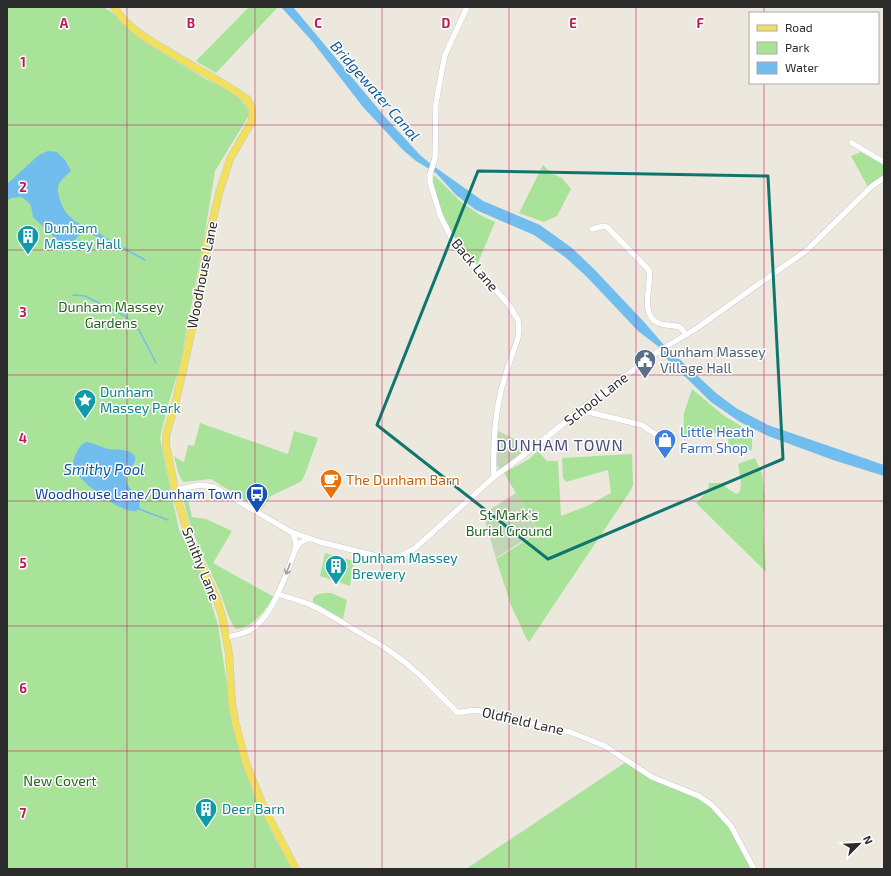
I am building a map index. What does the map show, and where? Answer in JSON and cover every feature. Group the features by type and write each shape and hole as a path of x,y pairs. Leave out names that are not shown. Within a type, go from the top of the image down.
{"main road":[{"name":"Woodhouse Lane","path":"114,7 120,16 150,41 242,95 250,104 253,112 252,121 230,159 219,193 206,249 195,316 175,405 166,435 168,462 175,490"},
{"name":"Smithy Lane","path":"175,490 188,535 216,596 227,638 232,703 242,748 264,808 296,869"}],"street":[{"name":"Back Lane","path":"467,7 445,55 436,104 435,161 430,172 430,182 434,199 453,241 509,304 518,320 518,338 501,390 497,411 494,451 494,478"},
{"path":"852,143 884,162"},
{"name":"School Lane","path":"292,532 308,539 385,558 400,556 414,549 494,478 538,445 580,410 667,345 698,328 807,250 872,186 884,178"},
{"path":"592,229 604,226 607,227 649,270 650,275 647,302 651,314 658,323 680,327 686,334"},
{"path":"580,410 642,425 655,434"},
{"path":"175,490 200,485 214,487 292,532 296,548"},
{"path":"227,638 244,633 255,627 263,618 278,594 296,548 301,542 308,539"},
{"name":"Oldfield Lane","path":"278,594 309,604 321,610 384,647 423,678 457,712 473,710 481,711 570,732 605,746 652,777 699,796 712,805 731,826 754,869"}],"highlighted area":[{"path":"478,171 768,176 783,459 548,559 377,425"}],"green space":[{"name":"Dunham Massey Park","path":"7,7 102,7 107,9 139,38 204,78 233,93 248,109 248,117 215,171 180,366 160,438 179,530 203,577 218,625 234,731 244,768 255,797 276,840 293,869 7,869"},
{"path":"249,7 278,7 216,73 196,61"},
{"path":"861,152 884,165 884,174 868,187 851,156"},
{"path":"543,165 551,173 562,178 571,189 557,216 544,222 519,213"},
{"path":"435,176 460,201 480,215 495,222 477,265 453,235 442,214 431,177"},
{"path":"692,389 723,415 752,433 752,450 730,453 727,433 722,432 683,436 684,413"},
{"path":"200,423 288,454 294,431 318,438 302,481 271,496 261,510 211,479 183,482 178,472 174,456 184,462 188,445 194,446"},
{"path":"498,431 531,447 500,470 496,461"},
{"path":"538,451 547,461 558,461 561,516 587,506 611,493 608,470 566,482 563,478 562,458 632,454 633,485 529,642 511,605 496,559 539,532 504,473 529,459"},
{"path":"755,458 762,474 765,496 763,522 766,572 696,503 708,491 709,483 722,483 728,489 737,494 740,491 741,482 738,464"},
{"path":"186,492 192,517 206,519 232,531 213,563 274,597 258,618 242,628 236,629 233,625 220,592 198,546 189,522 183,497"},
{"name":"St Mark's Burial Ground","path":"516,493 538,531 496,558 483,514"},
{"path":"325,553 354,561 350,586 320,576"},
{"path":"331,593 347,600 343,619 313,602 313,598 316,595"},
{"path":"626,762 651,778 697,798 710,806 729,828 752,869 466,869"}],"water":[{"path":"281,7 293,7 385,117 420,155 483,201 540,225 572,248 594,269 663,344 716,393 736,408 768,425 884,465 884,476 833,460 768,436 740,422 711,402 665,357 659,347 638,331 587,277 565,257 534,235 476,210 456,195 436,173 416,161 403,150 363,107 312,41"},
{"path":"48,151 57,152 65,160 71,171 61,180 58,186 63,208 72,219 104,236 103,240 90,234 82,233 76,238 69,250 67,250 33,217 31,206 27,201 21,197 11,198 7,201 7,184 39,155"},
{"name":"Smithy Pool","path":"88,442 108,449 128,451 134,455 134,462 127,474 126,479 129,488 140,497 139,509 136,511 130,511 112,503 93,489 78,475 73,467 74,458 80,447 84,443"}],"waterway":[{"path":"103,237 145,260"},
{"path":"73,295 85,296 125,316 139,330 156,363"},
{"path":"139,509 168,520"}],"place":[{"name":"Dunham Massey Hall","path":"28,256"},
{"name":"Dunham Massey Village Hall","path":"645,380"},
{"name":"Dunham Massey Park","path":"85,420"},
{"name":"Little Heath Farm Shop","path":"665,460"},
{"name":"The Dunham Barn","path":"331,500"},
{"name":"Woodhouse Lane/Dunham Town","path":"257,514"},
{"name":"Dunham Massey Brewery","path":"336,586"},
{"name":"Deer Barn","path":"206,828"}],"district":[{"name":"DUNHAM TOWN","path":"560,445"}],"water label":[{"name":"Bridgewater Canal","path":"375,91"}],"park label":[{"name":"Dunham Massey Gardens","path":"111,316"},
{"name":"New Covert","path":"60,781"}]}
